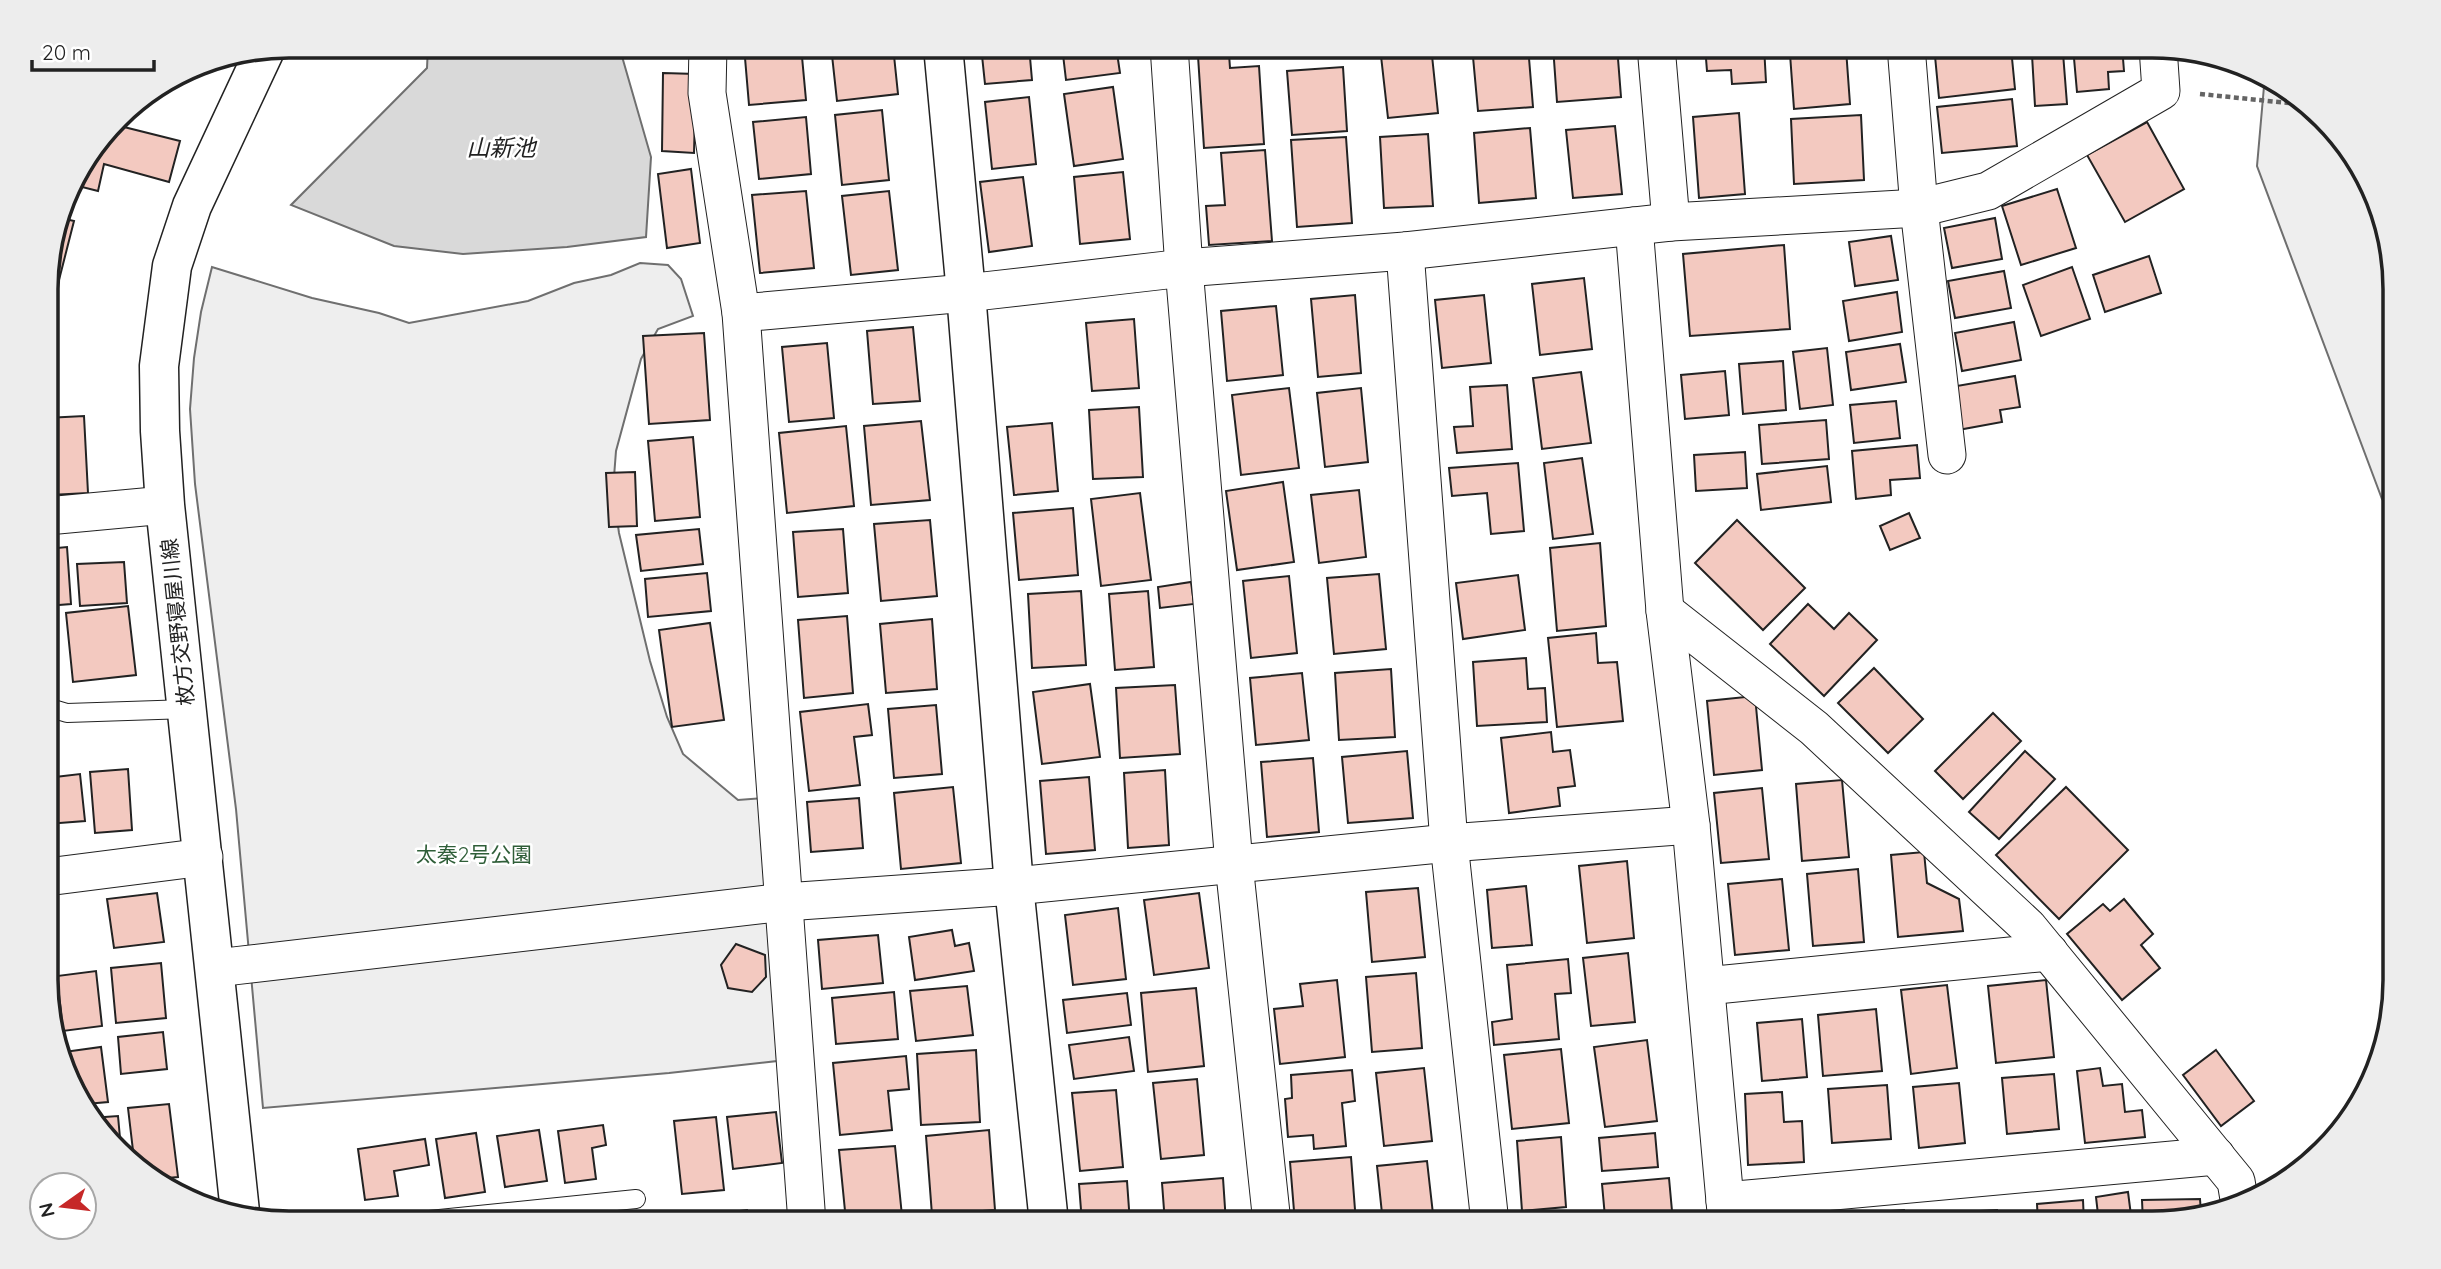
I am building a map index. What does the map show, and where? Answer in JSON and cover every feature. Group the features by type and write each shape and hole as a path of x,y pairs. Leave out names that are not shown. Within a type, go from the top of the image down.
{"main road":[{"path":"944,58 1014,886 1048,1211"},
{"name":"枚方交野寝屋川線","path":"239,1205 165,505 159,366 172,266 192,206 260,60"}],"street":[{"path":"708,58 707,93 741,313 806,1211"},
{"path":"1170,58 1184,268 1234,864 1271,1211"},
{"path":"1657,58 1671,222"},
{"path":"1907,58 1919,208 1947,455"},
{"path":"741,313 966,293 1184,268 1405,251 1671,222 1919,208 1988,191 2161,91 2159,58"},
{"path":"1634,226 1665,611 1691,825 1726,1211"},
{"path":"1405,251 1449,843 1489,1211"},
{"path":"58,515 165,505"},
{"path":"1665,611 1814,728 2028,927 2236,1181 2238,1194"},
{"path":"216,968 785,902 1014,886 1449,843 1691,825"},
{"path":"58,876 204,857"},
{"path":"1706,986 2049,952"},
{"path":"1735,1211 2216,1156"}],"lane":[{"path":"58,710 67,713 188,709"},
{"path":"519,1211 636,1199"},
{"path":"589,1204 589,1211"}],"path":[{"path":"2161,91 2290,103"}],"green space":[{"path":"2264,87 2293,105 2316,125 2336,148 2366,200 2381,258 2383,288 2383,500 2382,499 2257,166"},
{"name":"太秦2号公園","path":"640,263 668,265 681,279 693,316 658,329 641,359 616,451 613,490 619,533 650,661 667,717 683,754 738,800 764,798 777,1061 669,1073 263,1108 236,809 195,484 190,409 201,312 212,267 312,298 379,313 409,323 528,301 574,283 611,275"}],"water":[{"name":"山新池","path":"427,58 622,58 651,157 646,237 567,247 463,254 394,246 291,205 427,68"}],"building":[{"path":"745,58 802,58 806,100 749,105"},
{"path":"832,58 894,58 898,94 837,101"},
{"path":"982,58 1030,58 1032,80 985,84"},
{"path":"1063,58 1118,58 1120,73 1066,80"},
{"path":"1198,58 1229,58 1230,68 1259,66 1264,144 1204,148"},
{"path":"1381,58 1432,58 1438,113 1388,118"},
{"path":"1473,58 1529,58 1533,107 1478,111"},
{"path":"1554,58 1618,58 1621,97 1557,102"},
{"path":"1706,58 1765,58 1766,82 1732,84 1731,70 1707,71"},
{"path":"1790,58 1847,58 1850,104 1794,109"},
{"path":"1935,58 2012,58 2015,89 1939,98"},
{"path":"2032,58 2063,58 2067,104 2035,106"},
{"path":"2074,58 2123,58 2124,71 2108,72 2109,89 2077,92"},
{"path":"1343,67 1347,131 1292,135 1287,71"},
{"path":"663,73 696,74 694,153 662,151"},
{"path":"1113,87 1123,159 1074,166 1064,94"},
{"path":"1029,97 1036,164 992,169 985,102"},
{"path":"2012,99 2017,146 1942,153 1937,107"},
{"path":"882,110 889,180 842,185 835,115"},
{"path":"1739,113 1745,194 1699,198 1693,117"},
{"path":"1861,115 1864,180 1794,184 1791,119"},
{"path":"806,117 811,174 759,179 753,122"},
{"path":"2147,122 2184,189 2125,222 2087,155"},
{"path":"1615,126 1622,194 1573,198 1566,130"},
{"path":"123,127 180,141 169,182 104,164 98,191 82,187 105,148"},
{"path":"1530,128 1536,198 1479,203 1474,133"},
{"path":"1428,134 1433,206 1384,208 1380,137"},
{"path":"1346,137 1352,223 1297,227 1291,140"},
{"path":"1265,150 1272,241 1209,245 1206,206 1225,205 1221,153"},
{"path":"691,169 700,243 667,248 658,174"},
{"path":"1123,172 1130,239 1080,244 1074,177"},
{"path":"1023,177 1032,246 989,252 980,182"},
{"path":"2057,189 2076,248 2021,265 2002,206"},
{"path":"806,191 814,268 760,273 752,195"},
{"path":"889,191 898,270 851,275 842,196"},
{"path":"1995,218 2002,259 1952,268 1944,228"},
{"path":"69,220 74,221 58,284 66,229"},
{"path":"1891,236 1898,280 1855,286 1849,242"},
{"path":"1784,245 1790,329 1690,336 1683,254"},
{"path":"2149,256 2161,293 2105,312 2093,275"},
{"path":"2072,267 2090,319 2041,336 2023,285"},
{"path":"2004,271 2011,308 1955,318 1948,281"},
{"path":"1584,278 1592,349 1540,355 1532,284"},
{"path":"1897,292 1902,332 1849,341 1843,301"},
{"path":"1355,295 1361,373 1318,377 1311,299"},
{"path":"1484,295 1491,363 1442,368 1435,300"},
{"path":"1276,306 1283,375 1227,381 1221,311"},
{"path":"1134,319 1139,388 1092,391 1086,323"},
{"path":"2014,322 2021,360 1962,371 1955,333"},
{"path":"913,327 920,401 873,404 867,331"},
{"path":"704,333 710,420 649,424 643,336"},
{"path":"827,343 834,418 789,422 782,347"},
{"path":"1900,344 1906,382 1851,390 1846,352"},
{"path":"1827,348 1833,405 1800,409 1793,352"},
{"path":"1783,361 1786,410 1743,414 1739,364"},
{"path":"1725,371 1729,415 1685,419 1681,375"},
{"path":"1581,372 1591,443 1542,449 1533,378"},
{"path":"2015,376 2020,407 2000,410 2002,422 1958,430 1951,387"},
{"path":"1507,385 1512,449 1457,453 1454,427 1473,426 1470,387"},
{"path":"1289,388 1299,468 1241,475 1232,395"},
{"path":"1361,388 1368,462 1325,467 1317,393"},
{"path":"1896,401 1900,438 1854,443 1850,405"},
{"path":"1139,407 1143,477 1093,479 1089,410"},
{"path":"84,416 88,493 58,495 58,417"},
{"path":"1826,420 1829,459 1762,464 1759,425"},
{"path":"921,421 930,500 871,505 864,426"},
{"path":"1052,423 1058,491 1014,495 1007,427"},
{"path":"846,426 854,506 787,513 779,433"},
{"path":"693,437 700,517 655,521 648,441"},
{"path":"1917,445 1920,478 1890,480 1891,495 1856,499 1852,451"},
{"path":"1745,452 1747,488 1696,491 1694,455"},
{"path":"1582,458 1593,534 1553,539 1544,463"},
{"path":"1518,463 1524,531 1491,534 1487,493 1452,496 1449,468"},
{"path":"1827,466 1831,502 1761,510 1757,474"},
{"path":"635,472 637,526 609,527 606,473"},
{"path":"1283,482 1294,562 1237,570 1226,491"},
{"path":"1359,490 1366,557 1319,563 1311,495"},
{"path":"1140,493 1151,580 1101,586 1091,499"},
{"path":"1073,508 1078,575 1019,580 1013,513"},
{"path":"1909,513 1920,538 1890,550 1880,526"},
{"path":"930,520 937,596 881,601 874,524"},
{"path":"1737,520 1805,588 1763,630 1695,563"},
{"path":"699,529 703,564 641,571 636,535"},
{"path":"843,529 848,593 798,597 793,532"},
{"path":"1600,543 1606,626 1557,631 1550,548"},
{"path":"67,547 71,604 58,605 58,548"},
{"path":"124,562 127,603 80,606 77,564"},
{"path":"707,573 711,611 648,617 645,579"},
{"path":"1379,574 1386,649 1334,654 1327,578"},
{"path":"1518,575 1525,630 1463,639 1456,583"},
{"path":"1289,576 1297,653 1251,658 1243,581"},
{"path":"1191,582 1194,604 1160,608 1158,587"},
{"path":"1081,591 1086,665 1032,668 1028,594"},
{"path":"1148,591 1154,667 1115,670 1109,594"},
{"path":"1808,604 1834,629 1849,613 1877,640 1824,696 1770,644"},
{"path":"128,606 136,675 73,682 66,613"},
{"path":"847,616 853,693 804,698 798,620"},
{"path":"932,619 937,689 886,693 880,624"},
{"path":"710,623 724,720 672,727 659,630"},
{"path":"1596,633 1598,663 1617,662 1623,721 1557,727 1548,638"},
{"path":"1526,658 1528,689 1545,688 1547,722 1477,726 1473,662"},
{"path":"1874,668 1923,719 1888,753 1838,703"},
{"path":"1391,669 1395,737 1339,740 1335,673"},
{"path":"1302,673 1309,740 1256,745 1250,678"},
{"path":"1090,684 1100,757 1042,764 1033,692"},
{"path":"1175,685 1180,754 1120,758 1116,688"},
{"path":"1755,696 1762,770 1714,775 1707,701"},
{"path":"868,704 872,735 854,737 860,785 809,791 800,712"},
{"path":"936,705 942,774 894,778 888,709"},
{"path":"1993,713 2021,741 1963,799 1935,771"},
{"path":"1551,732 1553,752 1570,750 1575,786 1558,788 1560,806 1509,813 1501,738"},
{"path":"1407,751 1413,818 1348,823 1342,757"},
{"path":"2025,751 2055,779 1999,839 1969,812"},
{"path":"1313,758 1319,832 1267,837 1261,762"},
{"path":"128,769 132,830 95,833 90,772"},
{"path":"1165,770 1169,845 1128,848 1124,773"},
{"path":"80,774 85,821 58,823 58,777"},
{"path":"1089,777 1095,850 1046,854 1040,781"},
{"path":"1842,780 1849,857 1802,861 1796,784"},
{"path":"953,787 961,863 901,869 894,793"},
{"path":"2066,787 2128,850 2059,919 1996,855"},
{"path":"1762,788 1769,859 1721,863 1714,793"},
{"path":"859,798 863,848 811,852 807,802"},
{"path":"1924,852 1927,883 1959,899 1963,931 1898,937 1891,855"},
{"path":"1627,861 1634,938 1587,943 1579,866"},
{"path":"1858,869 1864,942 1813,946 1807,874"},
{"path":"1782,879 1789,950 1735,955 1728,884"},
{"path":"1526,886 1532,945 1492,948 1487,890"},
{"path":"1418,888 1425,957 1372,962 1366,892"},
{"path":"157,893 164,942 114,948 107,899"},
{"path":"1199,893 1209,968 1154,975 1144,900"},
{"path":"2124,899 2153,934 2141,945 2160,968 2122,1000 2067,934 2103,904 2110,911"},
{"path":"1118,908 1126,979 1073,985 1065,915"},
{"path":"952,930 955,946 969,943 974,971 915,980 909,937"},
{"path":"878,935 883,983 822,989 818,940"},
{"path":"736,944 765,955 766,977 752,992 728,988 721,965"},
{"path":"1628,953 1635,1022 1591,1026 1583,958"},
{"path":"1568,959 1571,993 1555,994 1559,1039 1494,1045 1492,1022 1512,1019 1507,965"},
{"path":"161,963 166,1018 116,1023 111,968"},
{"path":"96,971 102,1026 64,1031 58,976"},
{"path":"1416,973 1422,1048 1372,1052 1366,977"},
{"path":"1337,980 1345,1057 1280,1064 1274,1009 1303,1006 1300,984"},
{"path":"2046,980 2054,1057 1996,1063 1988,986"},
{"path":"1947,985 1957,1068 1911,1074 1901,990"},
{"path":"967,986 973,1035 916,1041 910,991"},
{"path":"1196,988 1204,1066 1148,1072 1141,993"},
{"path":"894,992 898,1039 836,1044 832,998"},
{"path":"1127,993 1131,1025 1067,1033 1063,1000"},
{"path":"1876,1009 1882,1071 1823,1076 1818,1015"},
{"path":"1802,1019 1807,1077 1762,1081 1757,1023"},
{"path":"163,1032 167,1069 121,1074 118,1037"},
{"path":"1129,1037 1134,1071 1074,1079 1069,1045"},
{"path":"1647,1040 1657,1121 1605,1127 1594,1047"},
{"path":"101,1047 108,1102 94,1103 75,1069 69,1051"},
{"path":"1561,1049 1569,1123 1512,1129 1504,1055"},
{"path":"976,1050 980,1122 921,1125 917,1054"},
{"path":"2216,1050 2254,1101 2221,1126 2183,1075"},
{"path":"906,1056 909,1089 888,1091 892,1130 840,1135 833,1063"},
{"path":"1424,1068 1432,1141 1384,1146 1376,1073"},
{"path":"2100,1068 2103,1086 2122,1084 2125,1112 2142,1110 2145,1137 2085,1143 2077,1071"},
{"path":"1352,1070 1355,1101 1342,1103 1346,1146 1314,1149 1313,1135 1288,1137 1285,1099 1292,1098 1291,1075"},
{"path":"2054,1074 2059,1129 2007,1134 2002,1078"},
{"path":"1197,1079 1204,1155 1161,1159 1153,1083"},
{"path":"1959,1083 1965,1143 1919,1148 1913,1087"},
{"path":"1887,1085 1891,1139 1832,1143 1828,1089"},
{"path":"1116,1090 1123,1167 1080,1171 1072,1093"},
{"path":"1782,1092 1784,1122 1802,1121 1804,1162 1748,1165 1745,1094"},
{"path":"169,1104 178,1177 170,1178 160,1172 133,1151 128,1108"},
{"path":"776,1112 782,1163 733,1169 727,1117"},
{"path":"118,1116 120,1138 115,1133 103,1117"},
{"path":"716,1117 724,1190 682,1194 674,1121"},
{"path":"603,1125 606,1145 592,1148 596,1179 565,1183 558,1131"},
{"path":"539,1130 547,1181 505,1187 497,1136"},
{"path":"989,1130 995,1210 932,1211 926,1136"},
{"path":"476,1133 485,1192 445,1198 436,1139"},
{"path":"1655,1133 1658,1167 1602,1171 1599,1138"},
{"path":"1561,1137 1566,1207 1522,1211 1517,1141"},
{"path":"425,1139 429,1165 394,1171 398,1196 365,1200 358,1149"},
{"path":"895,1146 902,1211 845,1211 839,1150"},
{"path":"1351,1157 1355,1211 1294,1211 1290,1162"},
{"path":"1427,1161 1433,1211 1382,1211 1377,1166"},
{"path":"1223,1178 1225,1211 1164,1211 1162,1183"},
{"path":"1669,1178 1672,1211 1604,1211 1602,1184"},
{"path":"1127,1181 1129,1211 1081,1211 1079,1184"},
{"path":"2128,1192 2130,1211 2098,1211 2096,1197"},
{"path":"2200,1199 2201,1206 2142,1211 2142,1200"},
{"path":"2083,1200 2083,1211 2037,1211 2037,1204"}]}
